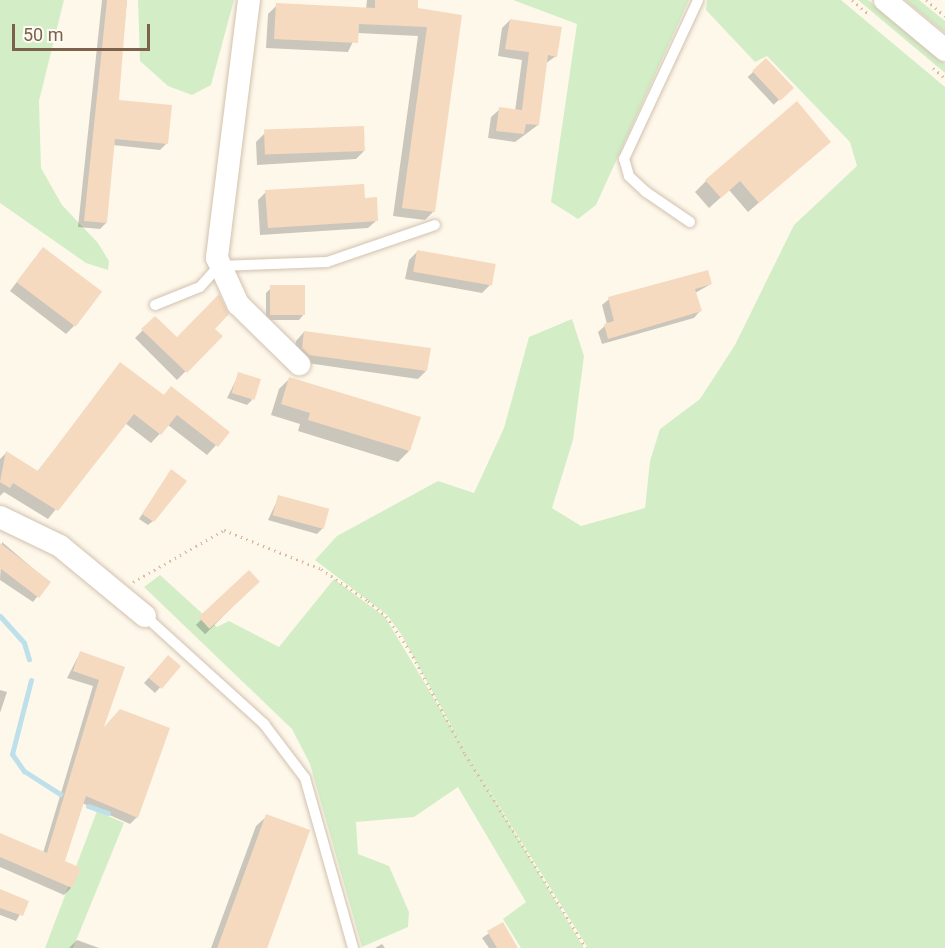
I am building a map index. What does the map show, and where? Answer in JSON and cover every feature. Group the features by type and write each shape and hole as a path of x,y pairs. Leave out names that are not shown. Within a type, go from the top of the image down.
{"street":[{"path":"249,0 217,225 219,266 238,304 298,364"},
{"path":"885,0 945,50"},
{"path":"0,517 60,546 145,616"}],"lane":[{"path":"690,222 646,192 629,176 624,159 698,0"},
{"path":"155,305 200,287 219,266 327,262 435,225"},
{"path":"145,616 264,724 304,778 353,948"}],"path":[{"path":"926,0 945,16"},
{"path":"116,592 224,530 321,569 368,601 386,616 410,651 465,754 586,948"}],"green space":[{"path":"0,0 64,0 39,101 41,168 62,205 98,243 109,261 108,270 86,263 0,203"},
{"path":"138,0 234,0 211,85 192,95 168,86 140,61"},
{"path":"513,0 689,0 596,205 578,219 551,202 577,24"},
{"path":"707,0 841,0 945,87 945,948 588,948 466,753 401,634 387,615 315,560 337,536 438,481 474,493 504,428 529,337 572,319 584,356 573,440 552,508 581,526 645,508 650,461 660,429 700,399 735,345 794,225 857,166 850,142 767,56 755,62 706,10"},
{"path":"858,0 868,0 945,64 945,73"},
{"path":"905,0 919,0 945,21 945,33"},
{"path":"160,575 217,627 229,621 279,647 334,579 385,617 584,948 521,948 503,919 526,902 458,787 414,817 356,822 358,854 389,866 409,912 408,927 362,947 310,764 292,729 144,587"},
{"path":"97,811 124,823 73,948 45,948"}],"building":[{"path":"107,0 127,0 119,100 172,105 168,144 115,139 107,223 84,221"},
{"path":"375,0 418,0 418,8 462,15 435,212 402,208 427,27 359,24 358,43 274,39 276,3 375,8"},
{"path":"510,19 562,27 557,57 548,55 539,125 526,124 524,134 496,131 499,107 522,110 529,52 505,49"},
{"path":"766,58 794,88 780,101 752,71"},
{"path":"797,101 831,142 759,203 740,181 721,198 705,180"},
{"path":"364,126 365,151 265,154 264,129"},
{"path":"364,184 365,198 377,197 378,221 268,228 265,190"},
{"path":"43,247 102,292 76,327 17,282"},
{"path":"417,250 496,264 492,286 413,272"},
{"path":"708,270 712,284 695,289 702,311 608,339 604,324 614,321 608,297"},
{"path":"270,285 305,285 305,315 270,315"},
{"path":"219,294 229,314 215,329 223,336 187,373 141,329 155,316 177,337"},
{"path":"304,331 431,348 427,371 309,355 302,348"},
{"path":"120,362 164,395 171,386 230,432 218,447 177,415 161,435 134,414 58,511 13,483 10,488 0,482 6,451 38,471"},
{"path":"238,372 261,379 255,400 232,393"},
{"path":"289,377 421,417 410,451 308,420 310,413 281,404"},
{"path":"171,469 187,481 154,522 142,514"},
{"path":"278,495 329,509 324,529 273,515"},
{"path":"0,543 51,582 39,598 0,568"},
{"path":"249,570 260,582 209,629 199,617"},
{"path":"80,651 125,667 104,727 120,709 170,728 138,818 86,796 65,861 81,868 72,888 0,857 0,833 47,853 99,680 73,671"},
{"path":"168,655 181,666 162,689 149,678"},
{"path":"266,814 310,830 267,948 217,948"},
{"path":"0,889 29,901 23,916 0,908"},
{"path":"503,922 518,948 497,948 487,931"}],"waterway":[{"path":"0,616 24,643 29,659"},
{"path":"31,680 12,754 24,771 60,794"},
{"path":"88,806 108,813"}]}
